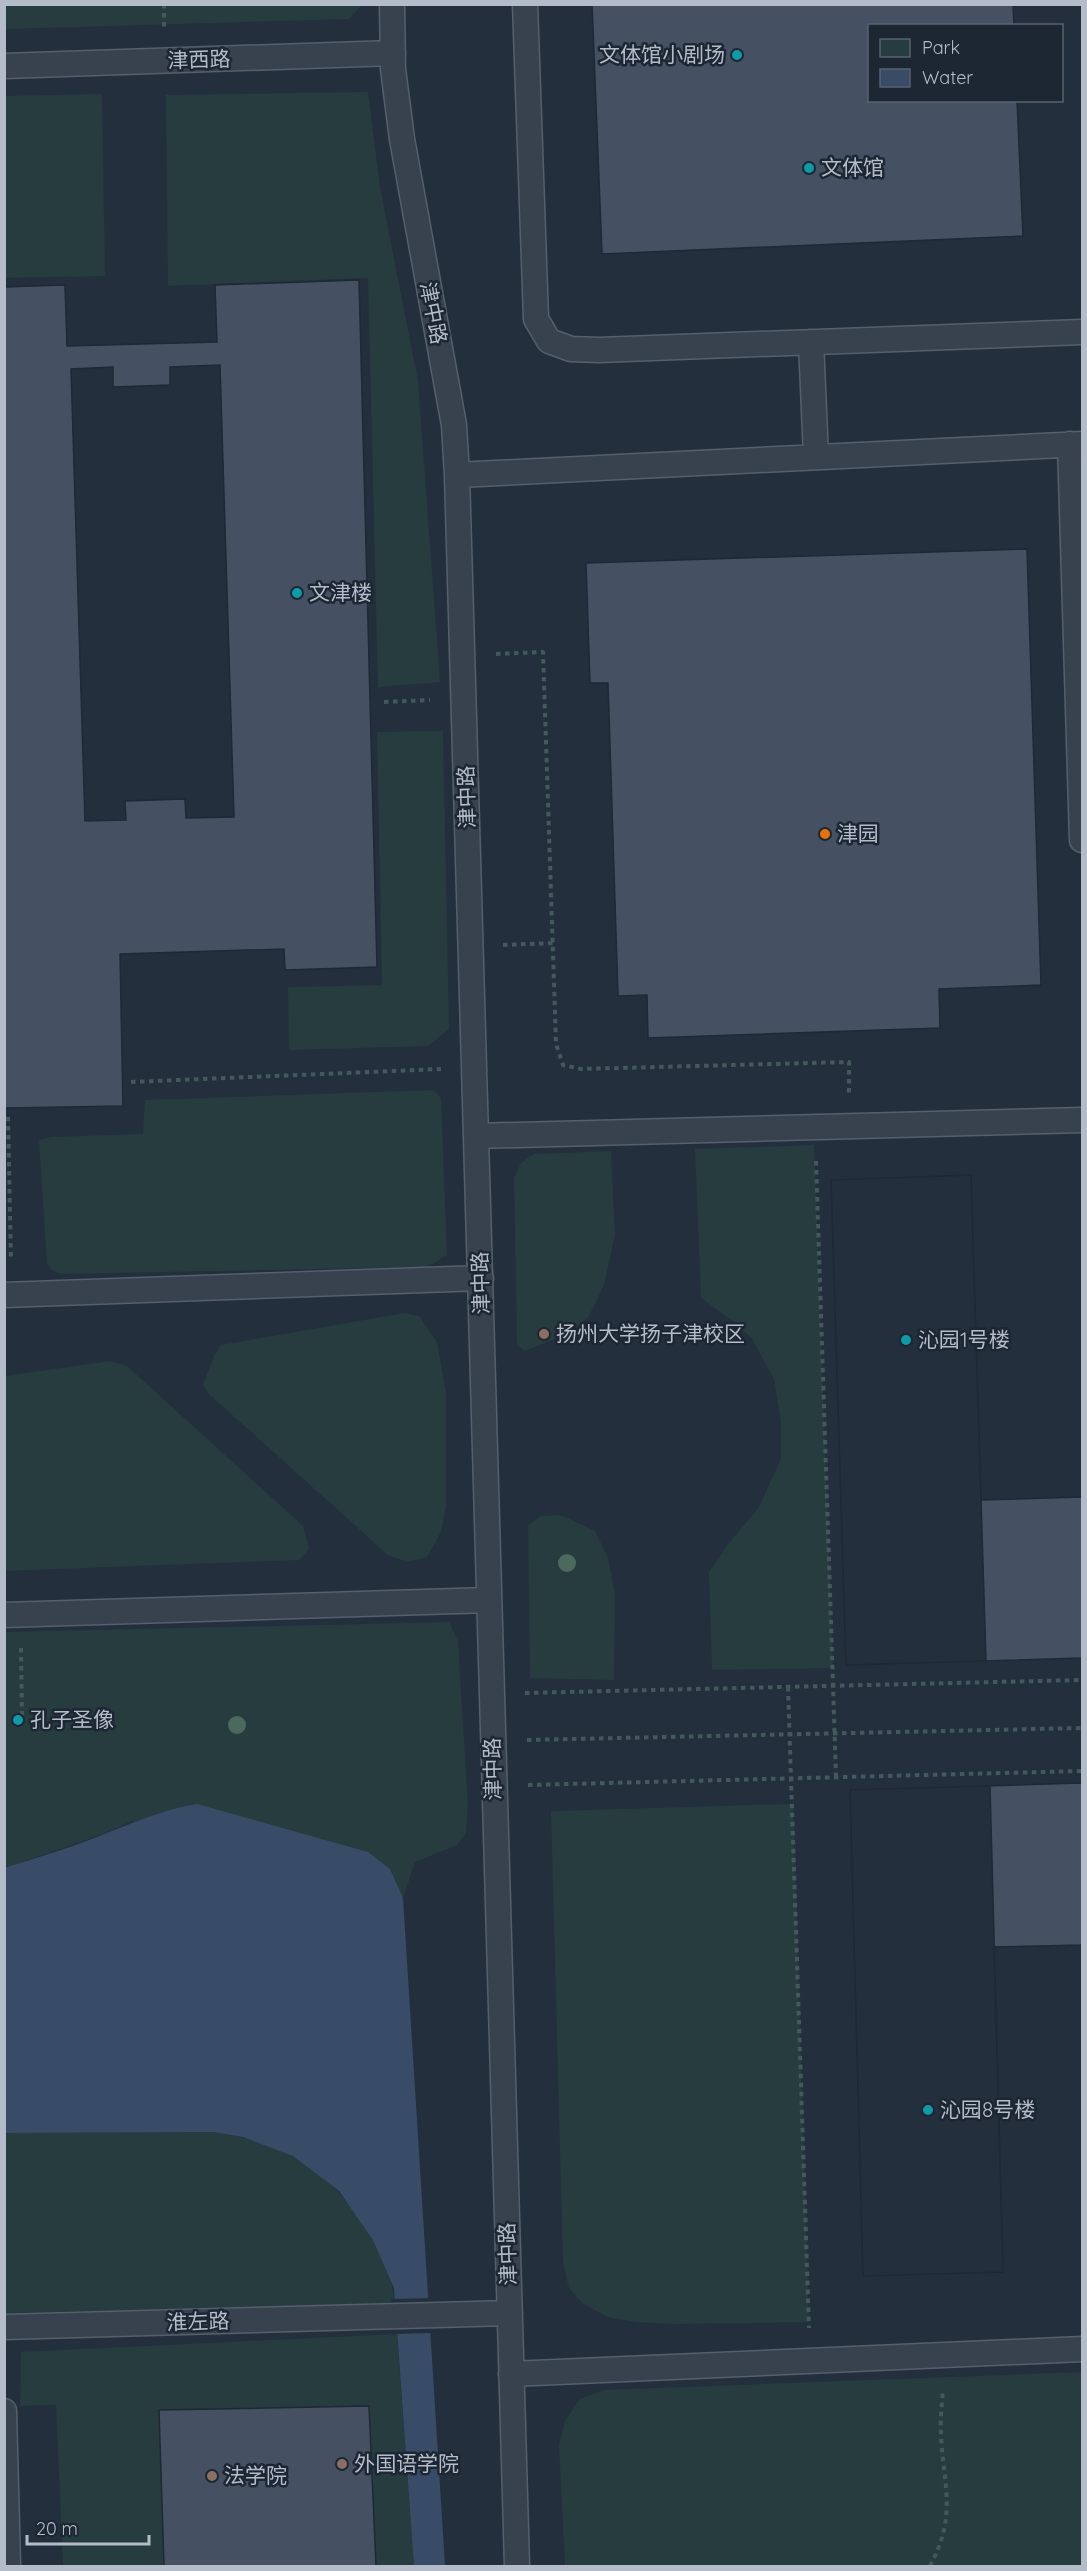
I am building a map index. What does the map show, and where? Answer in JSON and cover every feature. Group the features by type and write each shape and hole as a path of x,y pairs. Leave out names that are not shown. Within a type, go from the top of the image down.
{"lane":[{"name":"津中路","path":"392,4 393,69 402,139 454,425 458,475 517,2566"},
{"path":"525,4 537,319 549,341 571,349 599,350 1083,332"},
{"name":"津西路","path":"4,66 393,53"},
{"path":"811,342 816,457"},
{"path":"458,475 1076,444 1083,840"},
{"path":"476,1136 1083,1120"},
{"path":"8,1295 481,1278"},
{"path":"13,1615 489,1600"},
{"name":"淮左路","path":"4,2327 510,2313"},
{"path":"511,2374 1083,2349"},
{"path":"4,2411 8,2566"}],"path":[{"path":"463,655 543,652 556,1044 563,1065 581,1069 849,1062 850,1126"},
{"path":"384,702 464,699"},
{"path":"471,946 553,943"},
{"path":"131,1082 474,1068"},
{"path":"8,1117 8,1295"},
{"path":"815,1127 836,1778"},
{"path":"13,1615 22,1716"},
{"path":"492,1694 1083,1680"},
{"path":"788,1687 810,2361"},
{"path":"493,1741 1083,1728"},
{"path":"494,1786 1083,1771"},
{"path":"930,2566 946,2524 949,2498 941,2433 944,2355"}],"green space":[{"path":"362,4 349,19 5,29 4,5"},
{"path":"368,92 380,187 418,381 440,682 378,687 368,278 168,286 166,95"},
{"path":"102,94 105,276 5,278 5,96"},
{"path":"443,731 449,1029 428,1046 289,1050 288,987 382,985 377,732"},
{"path":"434,1090 441,1098 447,1255 433,1264 423,1267 61,1274 52,1270 47,1263 39,1140 51,1137 143,1134 145,1100"},
{"path":"814,1145 833,1668 712,1670 709,1572 729,1543 759,1507 781,1459 781,1421 774,1379 752,1339 737,1324 701,1298 695,1149"},
{"path":"611,1151 615,1235 604,1285 589,1316 569,1333 525,1351 517,1345 514,1178 521,1163 534,1154"},
{"path":"404,1313 419,1316 437,1342 446,1392 446,1506 441,1532 427,1557 408,1562 388,1555 210,1395 203,1385 214,1356 221,1345"},
{"path":"110,1361 127,1366 303,1526 309,1549 299,1560 5,1571 5,1376"},
{"path":"561,1515 595,1531 608,1558 615,1595 614,1680 530,1678 528,1525 541,1516"},
{"path":"449,1622 458,1641 468,1806 466,1833 457,1845 415,1862 403,1898 390,1869 132,1821 103,1834 5,1868 4,1632"},
{"path":"793,1804 809,2322 673,2324 635,2322 608,2317 582,2303 569,2288 563,2262 551,1811"},
{"path":"214,2132 275,2147 311,2168 329,2183 345,2200 374,2241 391,2283 395,2304 5,2313 4,2133"},
{"path":"397,2334 414,2566 376,2566 368,2406 159,2410 164,2566 63,2566 56,2405 20,2406 21,2352"},
{"path":"1082,2372 1082,2566 565,2566 559,2445 565,2421 580,2399 604,2390"}],"water":[{"path":"197,1804 368,1852 390,1869 403,1898 445,2566 414,2566 394,2288 373,2240 339,2191 293,2156 243,2137 214,2132 5,2133 4,1868 74,1846 158,1814"}],"pier":[{"path":"431,2298 433,2333 394,2334 391,2299"}],"building":[{"name":"文体馆","path":"592,4 1013,4 1014,24 868,24 868,102 1017,102 1023,236 602,254"},
{"name":"文津楼","path":"359,280 377,967 285,970 284,949 120,954 123,1106 4,1108 4,287 65,285 67,346 217,342 215,285","holes":["220,365 234,817 186,818 185,799 125,801 126,820 85,821 71,369 113,367 113,387 170,385 170,367"]},
{"name":"津园","path":"1027,549 1041,985 939,989 940,1028 648,1038 647,995 618,996 608,683 590,683 586,563"},
{"name":"沁园1号楼","path":"971,1175 981,1500 1082,1497 1082,1658 846,1665 831,1180"},
{"name":"沁园1号楼","path":"971,1175 986,1661 846,1665 831,1180"},
{"name":"沁园8号楼","path":"1082,1783 1082,1945 994,1947 1003,2272 863,2276 850,1790"},
{"name":"沁园8号楼","path":"990,1786 1003,2272 863,2276 850,1790"},
{"path":"369,2406 376,2566 164,2566 159,2410"}],"place":[{"name":"文体馆小剧场","path":"737,55"},
{"name":"文体馆","path":"809,168"},
{"name":"文津楼","path":"297,593"},
{"name":"津园","path":"825,834"},
{"name":"扬州大学扬子津校区","path":"544,1334"},
{"name":"沁园1号楼","path":"906,1340"},
{"name":"孔子圣像","path":"18,1720"},
{"name":"沁园8号楼","path":"928,2110"},
{"name":"外国语学院","path":"342,2464"},
{"name":"法学院","path":"212,2476"}]}
